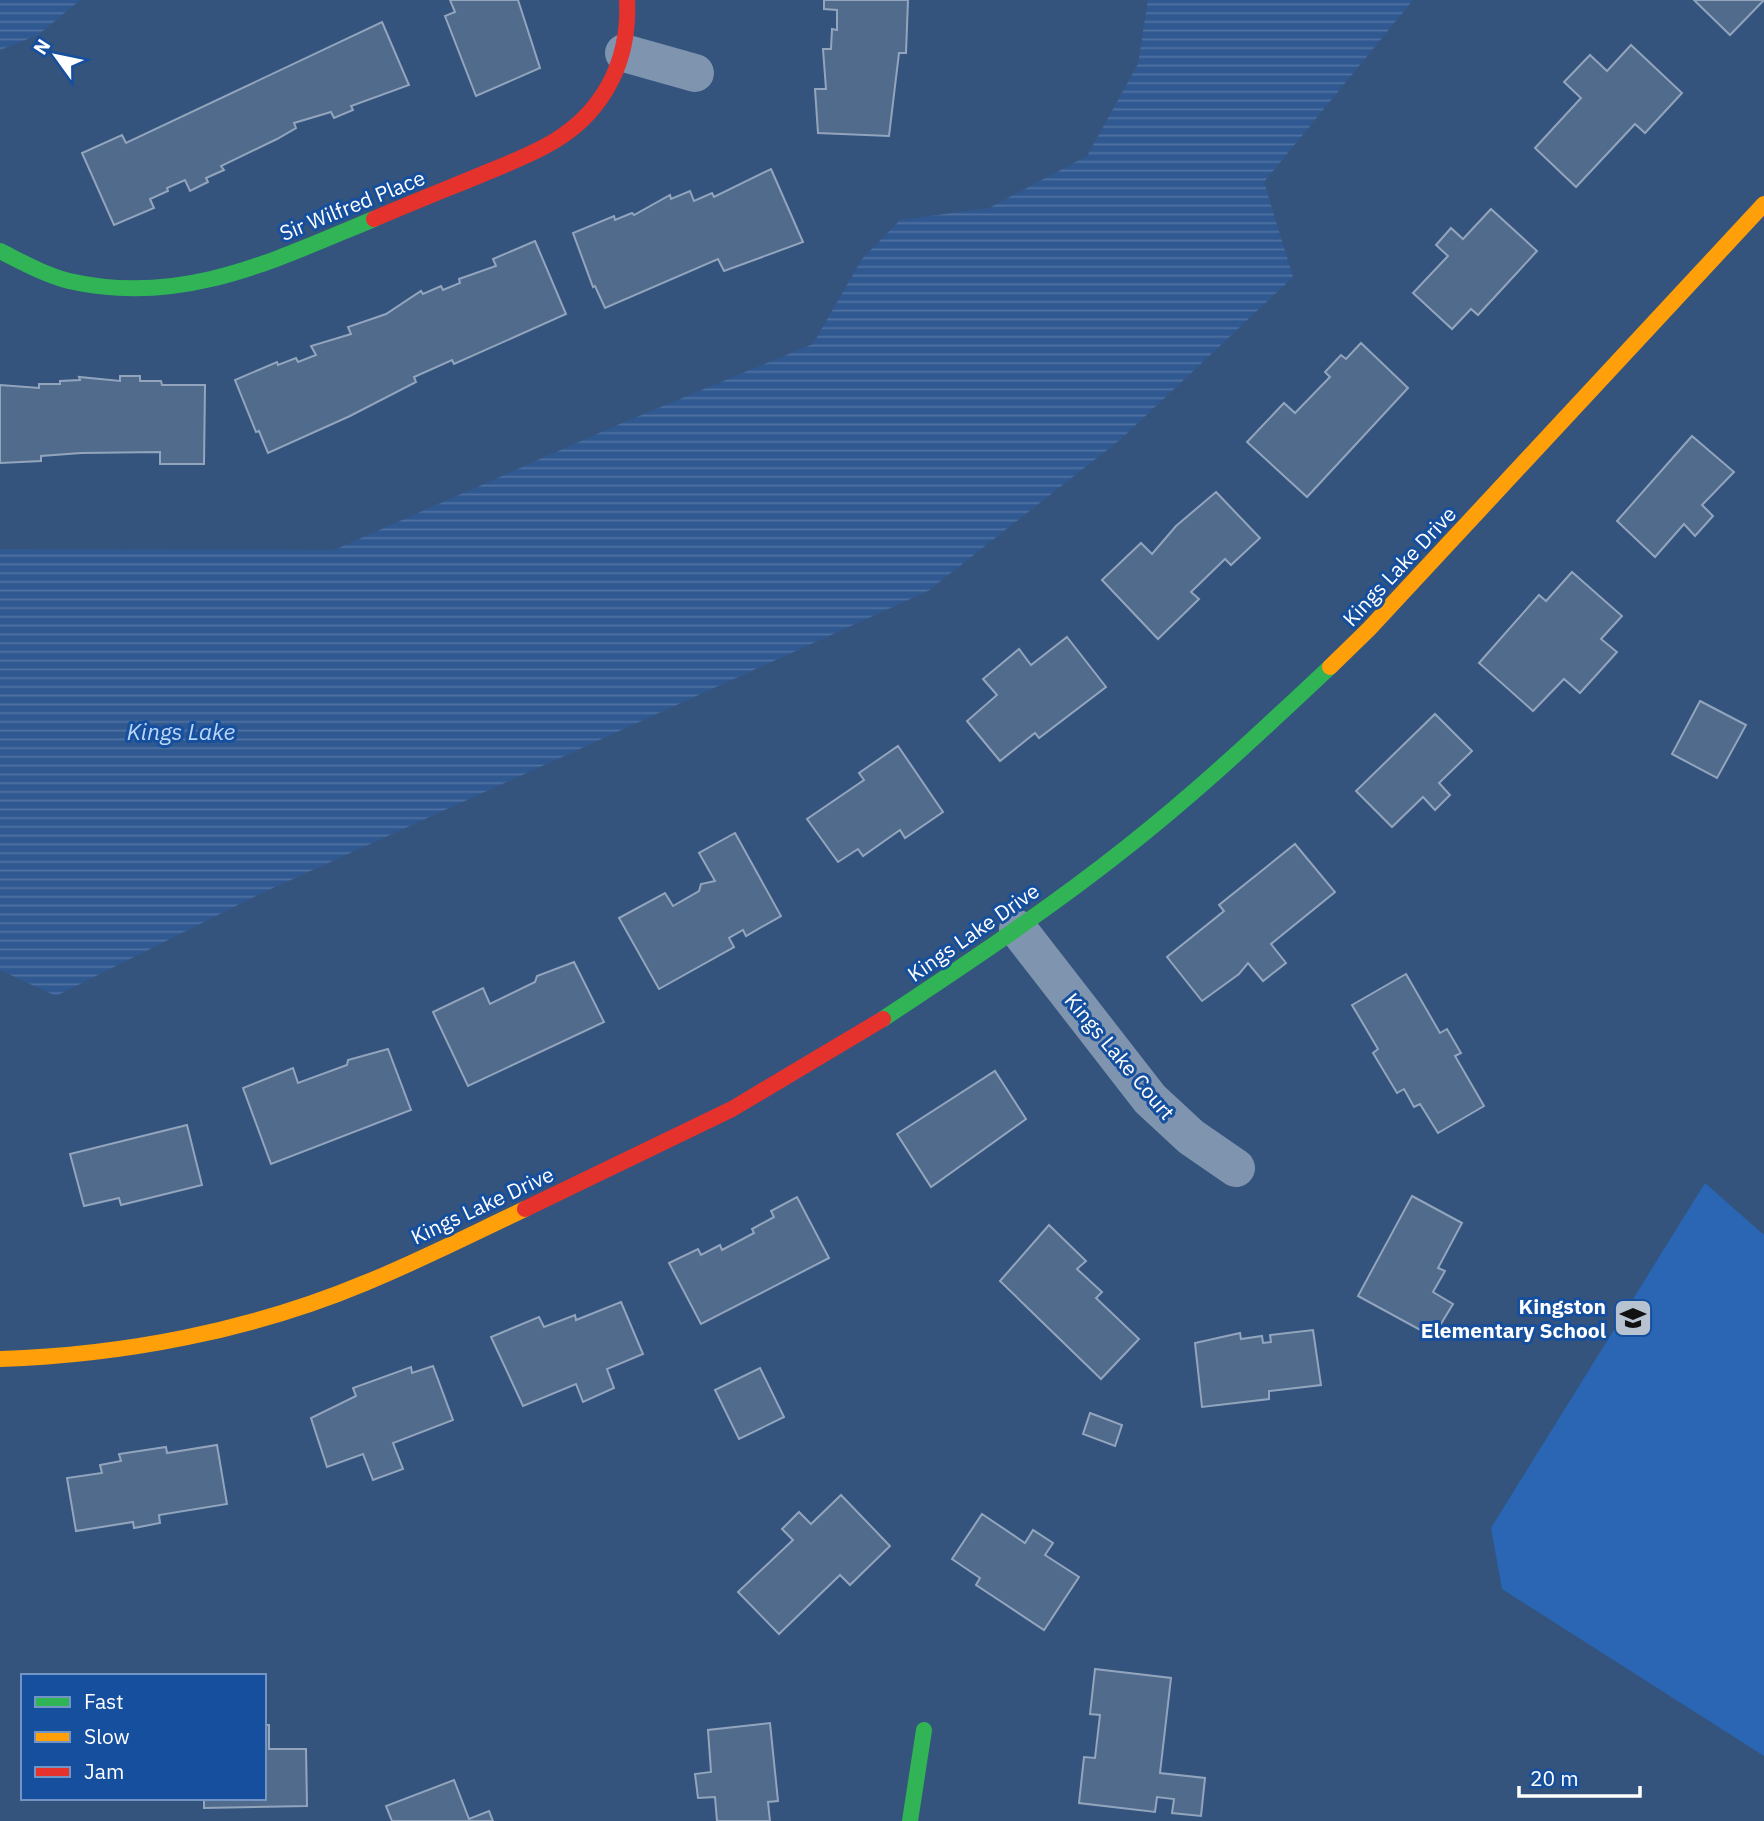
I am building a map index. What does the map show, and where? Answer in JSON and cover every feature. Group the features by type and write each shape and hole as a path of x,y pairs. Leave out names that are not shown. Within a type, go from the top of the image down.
{"street":[{"name":"Sir Wilfred Place","path":"0,251 67,281 125,288 172,287 230,276 511,162 560,138 590,110 610,84 624,53 629,20 627,0"},
{"path":"624,53 695,72"},
{"name":"Kings Lake Drive","path":"0,1359 60,1357 163,1342 264,1318 363,1284 732,1109 881,1021 1018,929 1127,847 1241,750 1369,629 1764,204"},
{"name":"Kings Lake Court","path":"1018,929 1150,1099 1191,1137 1236,1168"},
{"path":"910,1821 924,1730"}],"shaded area":[{"path":"1705,1183 1764,1235 1764,1756 1502,1589 1491,1528"}],"water":[{"path":"0,0 80,0 38,35 0,50"},
{"name":"Kings Lake","path":"1148,0 1413,0 1264,182 1293,277 1121,439 928,591 262,893 56,996 0,970 0,549 334,550 622,423 813,344 862,259 900,220 989,208 1087,156 1138,64"}],"building":[{"path":"450,0 518,0 540,68 476,96 445,16 455,12"},
{"path":"824,0 908,0 906,53 899,53 889,136 818,133 815,89 826,89 823,49 831,49 832,29 837,30 837,10 824,9"},
{"path":"1694,0 1764,0 1730,35"},
{"path":"382,22 409,85 351,106 353,110 334,118 331,112 294,123 296,128 221,166 224,170 206,178 208,182 190,191 185,180 167,188 168,191 150,199 154,208 114,225 82,153 122,135 126,143"},
{"path":"1631,45 1682,93 1645,133 1635,124 1576,187 1535,148 1581,98 1564,82 1590,55 1607,71"},
{"path":"771,169 803,242 724,271 718,259 605,308 595,286 593,287 573,233 614,216 615,220 632,213 634,215 670,195 671,199 690,191 694,201 712,193 714,197"},
{"path":"1491,209 1537,251 1478,315 1471,309 1452,329 1413,293 1448,256 1436,245 1451,228 1463,239"},
{"path":"535,241 566,314 454,364 452,360 414,377 416,382 350,416 268,453 259,431 256,432 235,380 277,362 278,365 296,358 298,362 316,355 311,346 351,334 348,327 386,314 421,291 423,294 441,286 443,290 460,283 459,279 496,266 493,259"},
{"path":"1361,343 1408,388 1307,497 1247,442 1284,403 1295,413 1330,377 1325,372 1341,355 1346,359"},
{"path":"120,376 140,376 140,381 161,381 162,385 205,385 204,464 160,464 160,452 81,453 41,456 41,461 0,463 0,385 39,388 39,384 60,384 60,381 80,380 79,377 120,381"},
{"path":"1692,436 1734,472 1702,505 1713,516 1695,536 1684,524 1655,557 1617,521"},
{"path":"1216,492 1260,538 1231,565 1225,559 1191,592 1199,599 1158,639 1102,580 1141,543 1152,554 1176,526"},
{"path":"1572,572 1622,616 1601,639 1617,652 1580,693 1564,679 1533,711 1479,663 1539,595 1546,601"},
{"path":"1067,637 1106,687 1039,738 1035,733 1000,761 967,721 997,695 983,679 1019,649 1031,665"},
{"path":"1700,701 1746,725 1717,778 1672,754"},
{"path":"1435,714 1472,751 1439,783 1450,795 1435,810 1423,797 1392,827 1356,791"},
{"path":"898,746 943,812 905,838 900,830 863,856 858,849 838,862 807,819 864,780 859,773"},
{"path":"735,833 781,916 746,936 743,930 729,938 734,947 659,989 619,918 665,893 673,906 699,891 701,884 715,881 699,853"},
{"path":"1295,844 1335,892 1271,944 1286,963 1263,981 1248,963 1239,974 1202,1001 1167,957 1224,911 1219,905"},
{"path":"574,962 604,1022 468,1086 433,1012 483,988 490,1004 535,982 537,976"},
{"path":"1406,974 1440,1033 1447,1029 1461,1053 1455,1056 1484,1106 1438,1133 1420,1104 1414,1107 1404,1089 1397,1093 1373,1053 1378,1049 1352,1005"},
{"path":"388,1049 411,1110 271,1164 243,1088 293,1068 298,1083 347,1065 348,1060"},
{"path":"995,1071 1026,1119 931,1187 897,1134"},
{"path":"187,1125 202,1185 121,1205 119,1198 84,1206 70,1154"},
{"path":"1412,1196 1462,1223 1438,1268 1445,1271 1433,1292 1453,1304 1433,1337 1358,1296"},
{"path":"797,1197 829,1258 701,1324 669,1263 698,1249 701,1255 720,1245 722,1250 754,1233 752,1229 774,1217 771,1211"},
{"path":"1049,1225 1086,1261 1077,1269 1102,1292 1096,1298 1139,1339 1101,1379 1000,1281"},
{"path":"621,1302 643,1354 607,1369 614,1388 583,1402 576,1384 523,1406 491,1337 539,1317 544,1327 575,1315 576,1320"},
{"path":"1313,1330 1321,1385 1269,1391 1269,1399 1202,1407 1195,1343 1240,1333 1241,1339 1262,1336 1263,1343 1271,1342 1270,1335"},
{"path":"433,1366 453,1420 393,1443 403,1469 373,1480 363,1454 327,1467 311,1418 356,1396 353,1388 411,1367 412,1373"},
{"path":"760,1368 784,1417 739,1439 715,1390"},
{"path":"1090,1413 1122,1425 1115,1446 1083,1434"},
{"path":"217,1445 227,1504 159,1515 160,1523 134,1528 133,1522 76,1531 67,1478 102,1473 100,1465 121,1461 119,1454 166,1447 167,1453"},
{"path":"841,1495 890,1546 850,1585 840,1575 779,1634 738,1592 793,1540 782,1529 799,1512 811,1524"},
{"path":"982,1514 1025,1543 1033,1530 1053,1543 1045,1555 1079,1577 1044,1630 976,1585 980,1578 952,1559"},
{"path":"1095,1669 1171,1678 1160,1773 1205,1778 1201,1816 1172,1813 1174,1799 1157,1797 1155,1812 1079,1803 1084,1757 1095,1758 1100,1715 1090,1714"},
{"path":"770,1723 778,1801 768,1802 770,1821 717,1821 715,1797 698,1798 695,1774 711,1772 708,1730"},
{"path":"266,1725 269,1725 269,1749 306,1749 307,1806 204,1808 204,1800 266,1800"},
{"path":"454,1780 469,1819 489,1811 493,1821 392,1821 386,1806"}],"traffic: fast":[{"path":"0,251 42,272 69,281 110,287 150,288 189,284 226,275 300,250 374,219"},
{"path":"883,1019 1098,870 1205,782 1330,667"},
{"path":"910,1821 924,1730"}],"traffic: slow":[{"path":"1330,667 1369,629 1764,204"},
{"path":"0,1359 46,1357 139,1346 186,1338 277,1315 385,1275 525,1209"}],"traffic: jam":[{"path":"374,219 528,155 574,127 601,97 619,62 627,21 627,0"},
{"path":"525,1209 732,1109 883,1019"}],"place":[{"name":"Kingston Elementary School","path":"1633,1318"}]}
